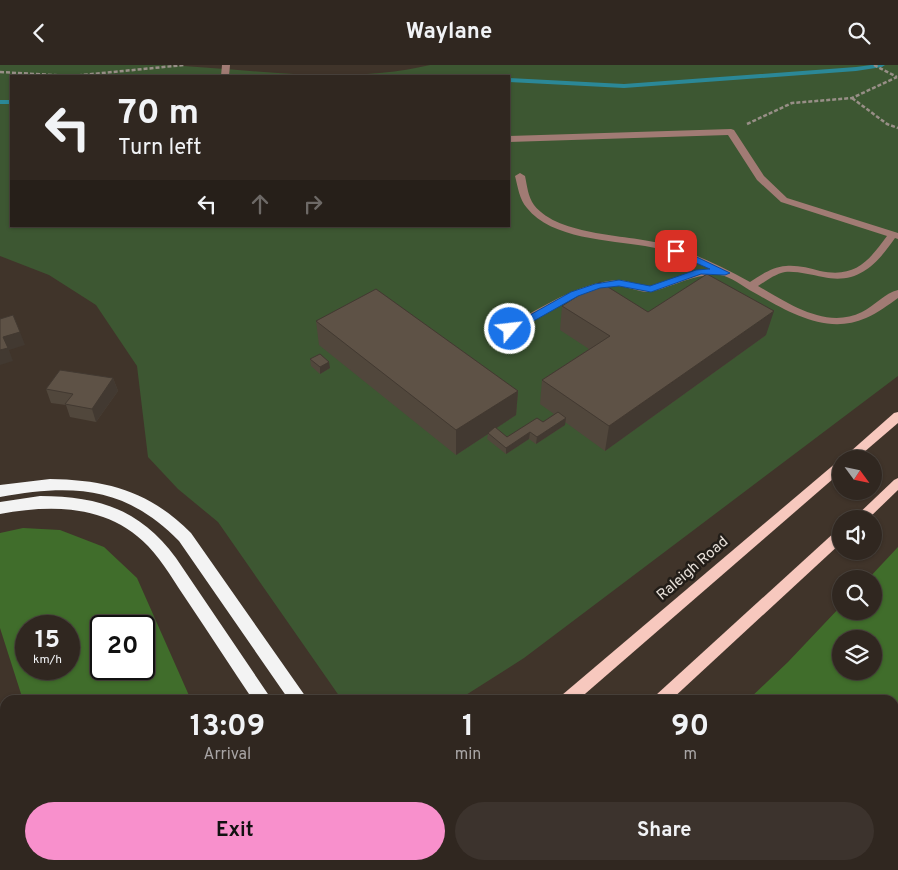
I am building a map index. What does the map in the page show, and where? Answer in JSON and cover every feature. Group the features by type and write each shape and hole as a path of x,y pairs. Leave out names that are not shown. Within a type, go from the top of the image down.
{"highway":[{"path":"0,491 36,485 77,484 115,491 155,508 175,525 185,537 296,695"},
{"path":"0,508 45,501 87,505 123,518 138,527 163,552 260,695"}],"main road":[{"path":"858,450 898,416"},
{"name":"Raleigh Road","path":"573,695 832,473"},
{"path":"869,510 898,483"},
{"path":"666,695 832,543"}],"lane":[{"path":"510,139 732,132 752,166 773,193 784,200 896,235 872,262 852,273 833,277 789,269 778,271 750,286"},
{"path":"520,176 526,202 530,208 548,221 572,229 676,251 725,273 802,313 833,321 852,321 866,316 898,293"},
{"path":"510,329 575,294 598,286 619,283 651,289 700,272 725,273"}],"path":[{"path":"82,75 184,65"},
{"path":"874,65 898,77"},
{"path":"0,72 54,75"},
{"path":"732,132 792,103 852,98 898,77"},
{"path":"852,98 888,124 898,128"}],"green space":[{"path":"0,65 160,65 329,75 397,71 430,65 898,65 898,376 524,658 466,695 339,695 218,522 178,489 148,457 137,366 96,305 49,275 0,256"},
{"path":"23,528 60,530 104,547 137,578 153,615 90,615 90,680 155,680 155,619 189,695 21,695 17,680 80,680 80,615 15,615 15,675 0,628 0,533"},
{"path":"898,547 898,695 753,695 832,616 832,620 882,620 882,570 876,570"}],"building":[{"path":"707,274 774,311 609,426 542,380 610,336 562,306 600,282 648,312"},
{"path":"376,289 518,391 456,430 316,321"},
{"path":"13,315 20,332 3,337 8,348 0,350 0,319"},
{"path":"320,354 329,362 320,367 310,359"},
{"path":"60,370 113,378 92,409 65,404 73,394 46,389"},
{"path":"558,412 566,418 537,437 530,432 506,448 488,433 495,427 507,437 537,418 543,422"}],"waterway":[{"path":"510,80 624,86 856,69 882,65"},
{"path":"0,102 10,102"}],"route":[{"path":"510,329 575,294 598,286 619,283 651,289 700,272 725,273 676,251"}]}
